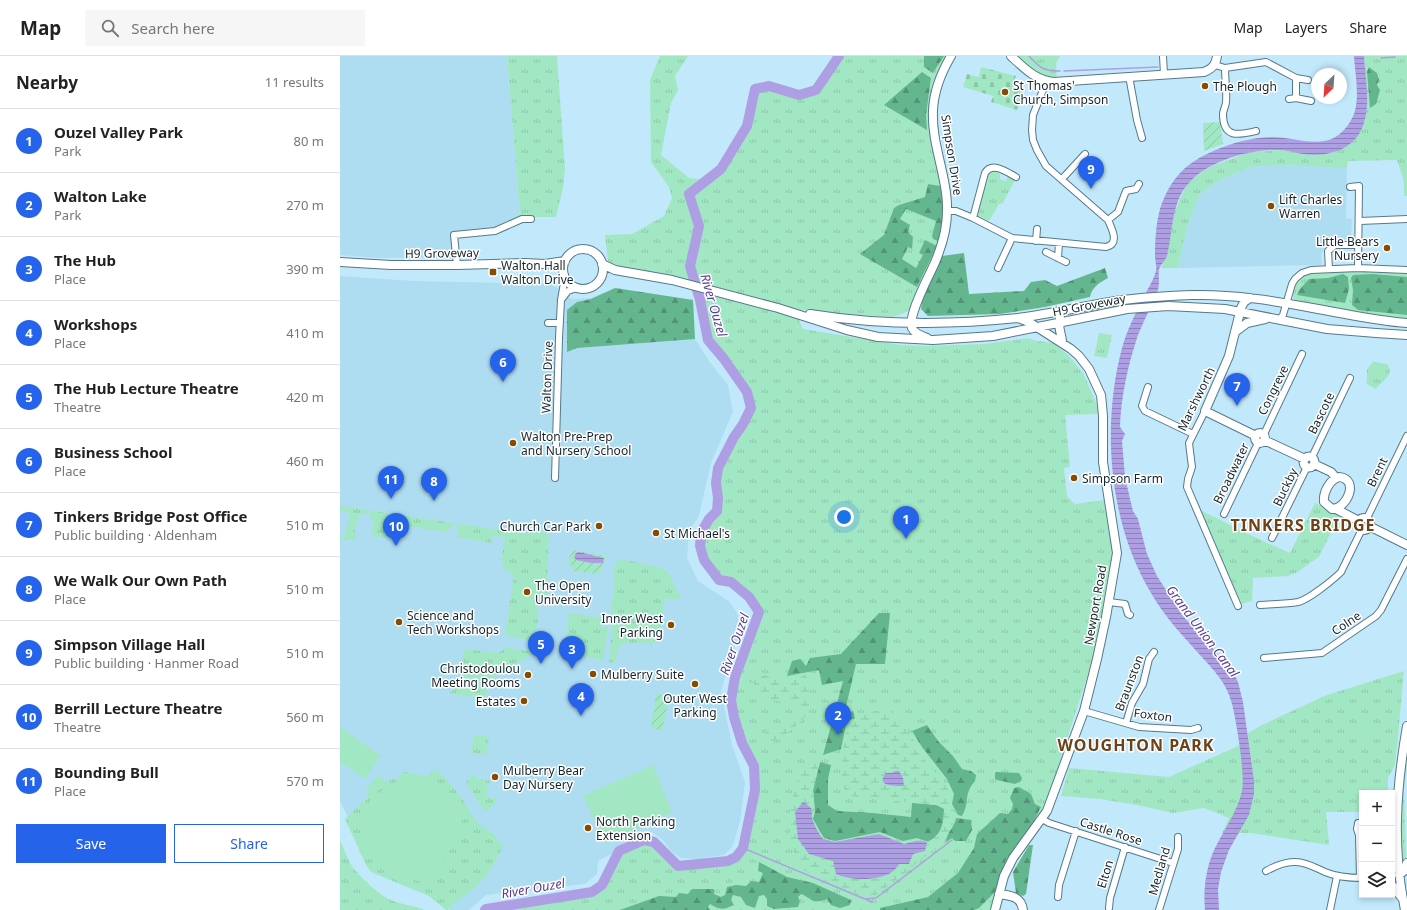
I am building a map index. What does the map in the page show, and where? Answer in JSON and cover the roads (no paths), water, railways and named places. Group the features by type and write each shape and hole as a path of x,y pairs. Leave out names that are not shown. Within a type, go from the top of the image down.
{"street":[{"name":"Simpson Drive","path":"914,325 918,298 942,246 946,228 948,211 946,187 934,136 932,111 939,79 951,56"},
{"path":"1010,56 1037,78 1046,81 1204,72 1210,70 1215,65 1217,56"},
{"path":"1163,56 1164,74"},
{"path":"1215,65 1225,68 1266,62 1296,78 1308,80"},
{"path":"1225,68 1226,104 1223,114 1226,128 1236,135 1256,131"},
{"path":"1129,76 1142,138"},
{"path":"1296,78 1292,99 1311,101"},
{"path":"948,211 956,211 973,218 1012,238 1106,247 1113,244 1113,230 1108,220 1046,166 1037,150 1033,140 1033,115 1046,81"},
{"path":"1062,179 1085,154"},
{"path":"973,218 987,169 991,167 997,168 1016,177"},
{"path":"1108,220 1118,212 1126,191 1136,189 1139,184"},
{"path":"1350,186 1359,186 1360,221 1358,268"},
{"path":"457,265 454,235 495,231 522,219 531,219"},
{"path":"1360,221 1407,219"},
{"path":"1036,241 1037,229"},
{"path":"998,268 1012,238"},
{"path":"1058,258 1059,243"},
{"path":"1329,269 1328,251 1335,245 1358,245"},
{"path":"561,300 568,292 577,288 591,287 596,283 602,274 602,264 596,254 586,249 575,250 564,260 564,274 571,285 577,288"},
{"path":"1046,252 1066,262"},
{"name":"H9 Groveway","path":"340,262 391,266 525,263 545,264 564,260"},
{"name":"H9 Groveway","path":"545,264 564,274"},
{"name":"H9 Groveway","path":"602,264 615,270 672,280 778,308 848,330 878,337 902,339 933,340 993,336 1110,312 1168,306 1240,310 1254,318"},
{"path":"1275,319 1282,315 1292,284 1302,273 1311,270 1358,268 1407,270"},
{"path":"600,278 615,270"},
{"name":"Walton Drive","path":"555,478 561,300 564,274"},
{"path":"1228,296 1236,301 1240,310"},
{"name":"H9 Groveway","path":"778,308 850,319 914,325 1018,318 1112,301 1146,297 1228,296 1252,298 1270,301 1285,306 1407,323"},
{"path":"1240,310 1244,302 1252,298"},
{"path":"1285,306 1289,318 1297,324"},
{"path":"850,319 864,317 896,318 902,317 916,308"},
{"path":"1062,339 1059,322 1063,310"},
{"name":"Marshworth","path":"1238,606 1187,487 1192,467 1189,443 1225,368 1240,310"},
{"name":"Newport Road","path":"995,910 1004,876 1013,858 1047,811 1084,711 1109,602 1117,552 1103,462 1104,416 1101,395 1089,369 1079,356 1062,339 1037,328 1025,320 1018,318"},
{"path":"1235,332 1254,318 1275,319 1297,324 1353,332 1407,335"},
{"path":"1062,339 1068,326 1074,320"},
{"path":"548,323 560,323"},
{"path":"902,339 914,325 922,336 933,340"},
{"name":"Congreve","path":"1260,438 1265,432 1302,354"},
{"name":"Bascote","path":"1309,462 1350,378"},
{"path":"1148,387 1142,406 1145,411 1153,413 1193,434"},
{"path":"1205,410 1331,472 1336,478"},
{"name":"Brent","path":"1260,605 1304,600 1336,578 1341,572 1407,436"},
{"name":"Broadwater","path":"1224,514 1260,438"},
{"name":"Buckby","path":"1272,538 1309,462"},
{"path":"1336,509 1342,506 1350,489 1350,484 1342,478 1336,478 1330,483 1324,496 1324,502 1329,507 1407,544"},
{"name":"Colne","path":"1264,658 1322,652 1376,616 1382,610 1407,559"},
{"path":"1109,602 1125,604 1128,614 1130,615"},
{"name":"Braunston","path":"1126,723 1132,702 1142,684 1149,659 1154,652"},
{"name":"Foxton","path":"1084,711 1148,728 1190,730 1198,728"},
{"path":"1405,905 1399,873 1397,818 1401,764 1407,726"},
{"name":"Castle Rose","path":"1042,819 1049,823 1174,863"},
{"path":"1358,823 1357,829 1359,835 1360,862"},
{"path":"1058,897 1059,885 1076,831"},
{"name":"Medland","path":"1159,910 1178,849 1178,837"},
{"name":"Elton","path":"1109,908 1110,898 1125,847"},
{"path":"1266,871 1282,863 1295,861 1337,876 1359,878"},
{"path":"1399,873 1407,863"},
{"path":"1330,910 1337,876"},
{"path":"1395,890 1405,905"},
{"path":"999,894 1012,896 1018,899 1022,903 1023,910"}],"waterway":[{"name":"River Ouzel","path":"485,910 592,892 602,885 619,851 644,840 654,842 678,866 728,861 736,857 743,848 755,790 754,766 742,743 734,717 731,700 735,677 759,612 749,597 731,582 719,580 704,560 700,546 701,533 709,519 717,511 718,498 716,483 718,468 751,408 747,392 724,359 708,340 700,300 690,266 699,226 689,194 721,169 747,126 755,89 769,86 799,95 816,90 839,56"},
{"path":"1029,56 1042,68 1060,71"},
{"path":"1381,58 1395,57"},
{"path":"1064,71 1158,67"},
{"path":"743,848 865,899 876,898 952,840"},
{"path":"867,900 872,902"}],"place":[{"name":"The Plough","path":"1205,86"},
{"name":"St Thomas' Church, Simpson","path":"1005,92"},
{"name":"Simpson Village Hall","path":"1091,189"},
{"name":"Lift Charles Warren","path":"1271,206"},
{"name":"Little Bears Nursery","path":"1387,248"},
{"name":"Walton Hall Walton Drive","path":"493,272"},
{"name":"Business School","path":"503,382"},
{"name":"Tinkers Bridge Post Office","path":"1237,406"},
{"name":"Walton Pre-Prep and Nursery School","path":"513,443"},
{"name":"Simpson Farm","path":"1074,478"},
{"name":"Bounding Bull","path":"391,499"},
{"name":"We Walk Our Own Path","path":"434,501"},
{"name":"Church Car Park","path":"599,526"},
{"name":"St Michael's","path":"656,533"},
{"name":"Ouzel Valley Park","path":"906,539"},
{"name":"Berrill Lecture Theatre","path":"396,546"},
{"name":"The Open University","path":"527,592"},
{"name":"Science and Tech Workshops","path":"399,622"},
{"name":"Inner West Parking","path":"671,625"},
{"name":"The Hub Lecture Theatre","path":"541,664"},
{"name":"The Hub","path":"572,669"},
{"name":"Mulberry Suite","path":"593,674"},
{"name":"Christodoulou Meeting Rooms","path":"528,675"},
{"name":"Outer West Parking","path":"695,684"},
{"name":"Estates","path":"524,701"},
{"name":"Workshops","path":"581,716"},
{"name":"Walton Lake","path":"838,735"},
{"name":"Mulberry Bear Day Nursery","path":"495,777"},
{"name":"North Parking Extension","path":"588,828"}],"district":[{"name":"TINKERS BRIDGE","path":"1303,525"},
{"name":"WOUGHTON PARK","path":"1136,745"}],"water label":[{"name":"Grand Union Canal","path":"1203,631"}]}
